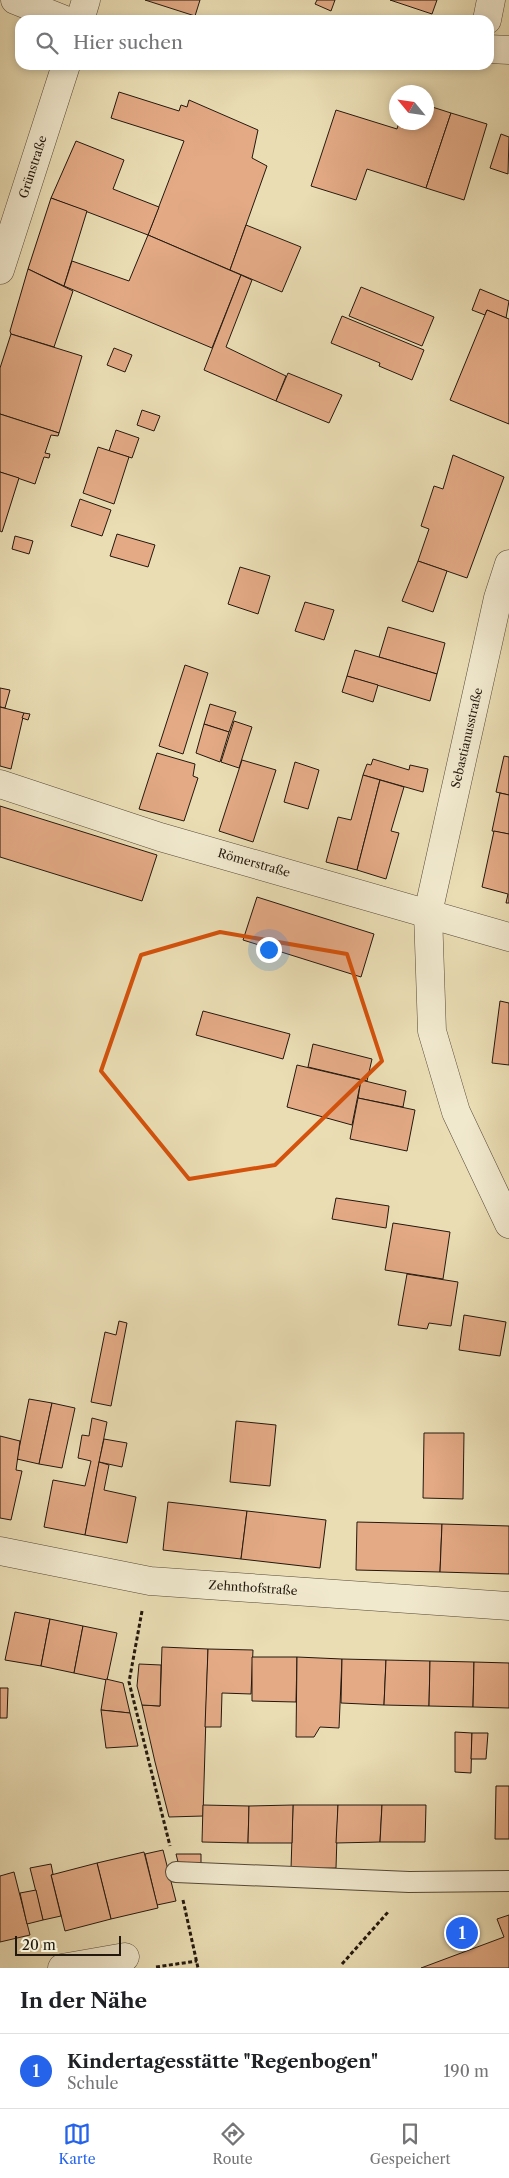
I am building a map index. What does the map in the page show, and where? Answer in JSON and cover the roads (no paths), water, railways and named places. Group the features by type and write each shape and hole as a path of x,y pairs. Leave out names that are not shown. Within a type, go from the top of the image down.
{"street":[{"path":"15,0 52,15"},
{"path":"82,15 86,0"},
{"path":"488,15 491,0"},
{"path":"494,49 509,50"},
{"name":"Grünstraße","path":"0,270 64,70"},
{"name":"Sebastianusstraße","path":"509,564 498,598 428,914 432,1032 456,1112 509,1224"},
{"name":"Römerstraße","path":"0,784 160,837 509,937"},
{"name":"Zehnthofstraße","path":"0,1552 150,1581 509,1606"},
{"path":"62,1968 125,1957"}],"lane":[{"path":"176,1872 409,1882 509,1881"}],"place":[{"name":"Kindertagesstätte \"Regenbogen\"","path":"462,1933"}]}
